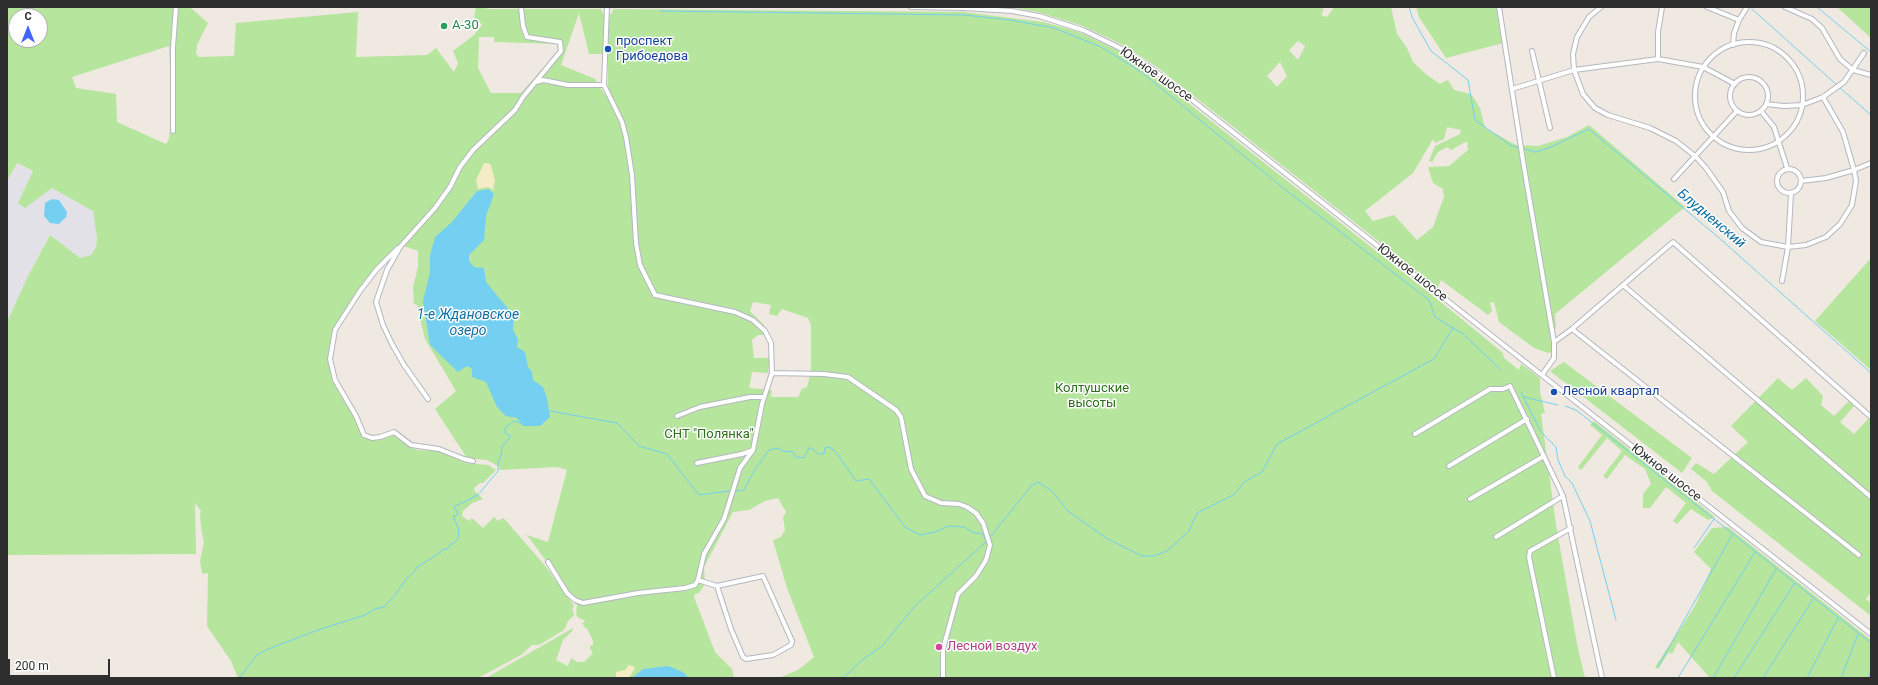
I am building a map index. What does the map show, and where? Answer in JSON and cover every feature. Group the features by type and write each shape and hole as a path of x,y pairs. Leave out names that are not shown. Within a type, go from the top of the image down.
{"street":[{"path":"173,131 173,47 176,7"},
{"path":"473,461 439,449 411,445 394,432 380,437 372,438 364,436 356,416 335,380 330,359 335,330 360,291 377,269 400,247 435,208 450,187 460,167 473,150 511,115 523,97 561,51 560,42 527,36 523,26 521,7"},
{"path":"548,562 567,593 575,600 583,604 638,593 685,588 695,584 698,580 704,554 724,519 740,468 753,450 764,397 772,373 771,343 765,331 753,320 735,312 655,295 640,265 636,243 632,175 626,137 622,122 604,85 607,7"},
{"name":"Южное шоссе","path":"911,7 1012,11 1039,16 1083,30 1120,48 1154,70 1871,634"},
{"path":"1499,7 1554,342 1554,358 1542,375"},
{"path":"1601,7 1589,17 1577,37 1573,54 1574,70 1583,94 1596,108 1608,115 1650,128 1676,141 1695,156 1706,168 1723,192 1729,211 1742,228 1761,242 1788,247 1806,245 1826,237 1840,224 1852,205 1856,181 1854,170 1843,132 1823,98"},
{"path":"1658,59 1658,32 1662,7"},
{"path":"1707,7 1739,20"},
{"path":"1733,45 1734,33 1739,20 1747,7"},
{"path":"1785,7 1812,19 1822,28 1840,59 1853,70 1871,75"},
{"path":"1744,42 1760,43 1775,49 1788,59 1799,78 1802,89 1802,105 1796,121 1786,135 1772,145 1755,150 1738,149 1722,143 1708,132 1699,117 1695,100 1696,83 1703,67 1714,55 1733,45 1744,42"},
{"path":"1532,51 1550,128"},
{"path":"1766,104 1784,106 1802,105 1823,98 1844,82 1864,53"},
{"path":"1512,89 1574,70 1658,59 1703,67 1735,84"},
{"path":"1746,78 1758,80 1766,88 1768,94 1766,104 1761,111 1749,115 1738,111 1731,101 1731,89 1735,84 1746,78"},
{"path":"536,82 542,80 568,85 604,85"},
{"path":"1674,179 1738,111"},
{"path":"1761,111 1774,127 1787,168"},
{"path":"1801,181 1826,178 1854,170 1871,163"},
{"path":"1787,168 1795,170 1801,181 1798,189 1791,194 1780,190 1776,183 1777,175 1787,168"},
{"path":"1782,282 1788,247 1791,194"},
{"path":"1554,342 1572,329 1673,242 1871,417"},
{"path":"400,247 387,270 376,302 383,325 392,344 404,365 428,399"},
{"path":"1623,285 1871,497"},
{"path":"1572,329 1858,555"},
{"path":"772,373 824,374 848,377 896,410 901,417 911,469 925,496 940,503 959,504 967,507 976,513 983,523 990,545 986,560 976,576 958,594 943,649 943,678"},
{"path":"1415,434 1490,389 1503,389 1510,386 1563,496 1602,678"},
{"path":"677,416 700,407 750,397 764,397"},
{"path":"1449,466 1527,419"},
{"path":"697,463 742,454 753,450"},
{"path":"1470,499 1544,456"},
{"path":"1496,537 1563,496"},
{"path":"1554,678 1529,557 1530,552 1571,528"},
{"path":"698,580 717,586 763,576 792,641 791,645 773,656 746,660 743,657 732,629 717,586"}],"shaded area":[{"path":"17,163 33,172 18,203 25,207 52,187 93,211 97,238 96,247 91,255 80,258 49,235 7,322 7,178"}],"green space":[{"name":"Колтушские высоты","path":"7,7 190,7 208,23 197,45 196,54 199,57 234,56 236,23 358,12 356,57 427,55 436,48 454,72 458,63 453,51 474,35 482,25 474,17 476,7 490,9 601,9 604,15 604,54 589,54 579,13 561,65 595,79 605,95 608,95 608,14 611,14 614,9 963,12 1043,22 1079,32 1117,50 1154,76 1442,303 1503,353 1504,358 1519,370 1521,364 1540,378 1540,392 1545,413 1541,414 1556,525 1578,649 1585,678 779,678 798,670 814,657 787,588 773,540 781,537 785,530 783,517 786,512 778,498 765,501 749,510 733,512 704,567 705,584 699,593 695,594 694,597 715,652 732,669 734,678 486,678 573,628 573,630 563,640 556,660 568,666 571,658 577,662 584,662 593,653 590,646 593,645 593,641 587,628 586,629 582,623 585,622 576,615 577,605 571,600 550,566 527,535 548,542 567,470 557,467 500,470 498,466 487,460 467,458 435,409 456,391 425,339 417,305 414,304 413,287 418,267 418,251 404,246 403,242 375,269 334,330 330,347 329,365 339,390 338,392 353,413 364,438 375,440 393,434 416,450 441,451 466,463 488,465 496,470 483,483 480,483 475,487 474,490 483,499 472,503 463,511 462,516 469,521 472,518 483,528 494,517 498,521 503,518 546,567 574,606 572,608 574,615 568,621 564,630 539,645 532,645 521,655 478,678 238,678 231,661 207,626 208,573 202,573 200,561 204,543 201,527 201,511 195,503 196,554 7,555 7,322 28,276 50,235 80,258 91,255 96,247 97,238 93,211 52,188 25,208 18,203 33,171 17,163 8,179","holes":["479,37 494,37 494,42 557,44 558,51 521,93 491,93 478,68","169,46 172,107 169,139 166,144 117,122 116,94 76,88 72,77","753,302 771,305 769,314 777,316 782,309 808,318 811,325 811,372 807,387 802,389 798,397 771,397 772,390 749,388 752,372 768,373 770,358 754,358 752,340 758,335 765,335 764,325 750,311"]},
{"path":"1011,7 1320,7 1324,9 1321,15 1327,17 1334,7 1391,7 1397,34 1407,48 1413,62 1427,75 1440,84 1448,80 1454,90 1471,94 1480,108 1485,128 1516,145 1538,146 1567,137 1589,125 1685,207 1555,314 1556,328 1550,330 1552,352 1548,353 1534,348 1499,322 1494,302 1490,303 1492,311 1488,315 1441,280 1438,288 1157,67 1121,44 1083,26 1038,12","holes":["1298,41 1305,46 1298,60 1289,50","1280,62 1287,76 1277,87 1267,76","1447,127 1461,130 1460,134 1435,146 1429,161 1432,162 1438,152 1447,147 1451,150 1467,141 1468,150 1449,166 1428,167 1433,183 1443,189 1444,197 1433,227 1417,240 1394,215 1373,221 1365,211 1413,173 1433,139 1435,143 1444,139"]},
{"path":"1416,7 1497,7 1503,43 1446,58 1419,17"},
{"path":"1837,7 1871,7 1871,38"},
{"path":"1871,258 1871,370 1815,321"},
{"path":"1564,362 1692,458 1682,473 1550,371"},
{"path":"1778,378 1792,390 1806,378 1823,396 1821,405 1834,416 1849,401 1855,405 1840,422 1854,434 1871,416 1871,592 1866,599 1871,603 1871,616 1712,491 1707,482 1691,469 1696,463 1714,474 1748,442 1731,426"},
{"path":"1594,421 1715,517 1708,520 1691,509 1677,524 1673,521 1686,503 1666,487 1650,508 1643,508 1643,494 1651,484 1645,469 1625,455 1607,479 1603,476 1622,451 1607,438 1581,470 1578,467 1602,435 1590,425"},
{"path":"1728,527 1871,640 1871,678 1710,678 1678,642 1672,654 1669,652 1658,669 1655,667 1695,606 1711,569 1694,552 1712,528"}],"sand":[{"path":"484,163 491,165 495,181 493,190 488,187 478,189 476,180"},
{"path":"629,665 635,668 629,678 616,678 616,672 625,670"}],"water":[{"name":"1-е Ждановское озеро","path":"489,189 494,194 486,216 484,240 469,255 469,261 474,267 484,268 486,282 514,316 513,330 518,339 517,347 525,352 528,367 532,372 533,380 543,387 547,398 550,417 540,426 523,426 517,418 506,416 497,407 486,382 472,377 472,369 467,366 458,372 430,345 423,301 430,272 430,255 435,237 452,222 477,191"},
{"path":"52,199 59,200 67,212 66,217 59,224 50,223 44,216 45,203"},
{"path":"668,666 683,672 689,678 632,678 643,669"}],"waterway":[{"name":"Блудненский","path":"1409,7 1412,17 1431,51 1468,80 1475,120 1510,145 1518,148"},
{"path":"1817,7 1871,52"},
{"path":"1752,9 1838,86"},
{"path":"660,11 964,15 1010,20 1054,28 1101,47 1140,71 1282,187 1429,300 1435,317 1463,334 1501,370"},
{"path":"1840,88 1871,115"},
{"name":"Блудненский","path":"1524,149 1536,152 1551,147 1589,129 1718,237 1871,373"},
{"path":"991,536 1031,486 1038,482 1052,491 1068,511 1106,538 1142,556 1154,556 1167,551 1189,531 1197,513 1235,494 1244,482 1262,472 1277,444 1434,359 1453,328"},
{"path":"1521,392 1541,432 1556,447 1558,460 1565,476 1572,483 1590,521 1616,620"},
{"path":"1524,397 1558,405"},
{"path":"1565,406 1576,410 1871,643"},
{"path":"550,411 617,423 639,446 667,454 699,495 729,491"},
{"path":"239,678 257,655 268,649 384,607 407,578 416,570 416,568 441,552 443,549 445,550 450,544 453,544 458,539 459,530 453,516 456,516 458,513 454,508 455,506 473,498 474,496 477,496 498,471 498,462 502,447 511,436 505,433 505,428 514,421 521,423"},
{"path":"735,491 744,490 754,471 769,450 779,448 782,451 793,452 796,457 804,458 809,448 812,448 818,454 824,454 825,448 829,447 836,452 856,481 869,479 905,527 920,535 935,532 949,526 964,527 972,532 982,534 987,541"},
{"path":"1694,548 1714,519"},
{"path":"1658,667 1732,535"},
{"path":"843,678 862,660 882,646 915,606 987,541"},
{"path":"1678,678 1755,552"},
{"path":"1713,678 1776,569"},
{"path":"1734,678 1794,584"},
{"path":"1763,678 1813,599"},
{"path":"1807,678 1838,618"},
{"path":"1841,678 1858,634"},
{"path":"1868,678 1871,669"}],"place":[{"name":"А-30","path":"444,26"},
{"name":"проспект Грибоедова","path":"608,49"},
{"name":"Лесной квартал","path":"1554,392"},
{"name":"Лесной воздух","path":"939,647"}],"park label":[{"name":"СНТ \"Полянка\"","path":"709,435"}]}
